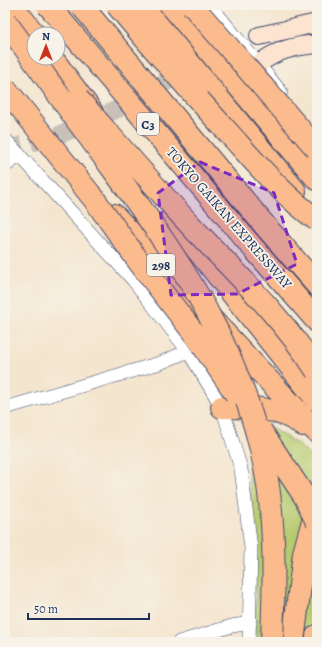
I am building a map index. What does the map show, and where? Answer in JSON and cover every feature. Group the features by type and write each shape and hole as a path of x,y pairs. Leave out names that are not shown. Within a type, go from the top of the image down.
{"highway":[{"path":"12,5 28,26"},
{"name":"TOKYO GAIKAN EXPRESSWAY","path":"48,5 248,242 317,321"},
{"name":"TOKYO GAIKAN EXPRESSWAY","path":"81,5 267,228 317,285"},
{"path":"118,5 185,86 269,178 299,206 317,220"},
{"path":"141,5 279,173 317,211"},
{"path":"170,5 317,179"},
{"path":"192,5 317,148"},
{"path":"5,20 26,42"},
{"path":"5,20 147,216 188,277 217,328 230,355 255,426 265,470 273,552 272,642"},
{"path":"48,66 141,172 252,290 300,346 317,371"},
{"path":"58,66 166,210 317,400"},
{"path":"5,88 94,199 142,266 197,337 280,458 305,497 317,522"},
{"name":"298","path":"5,97 317,434"},
{"path":"222,407 259,407 278,411 317,434"},
{"path":"293,642 304,552 317,506"},
{"path":"316,642 317,636"}],"street":[{"path":"210,5 317,138"},
{"path":"259,36 317,23"},
{"path":"259,64 269,56 280,52 317,44"},
{"path":"5,139 134,281 188,351 222,407 241,469 251,548 249,642"},
{"path":"5,166 20,155"},
{"path":"5,408 160,363 188,351"},
{"path":"178,642 232,626 250,623"}],"highlighted area":[{"path":"200,162 274,193 297,264 237,294 171,295 158,193"}],"green space":[{"path":"263,423 299,445 317,463 317,642 255,642 256,560 248,471"}],"tunnel":[{"path":"5,149 52,138 120,108 189,69"}]}
